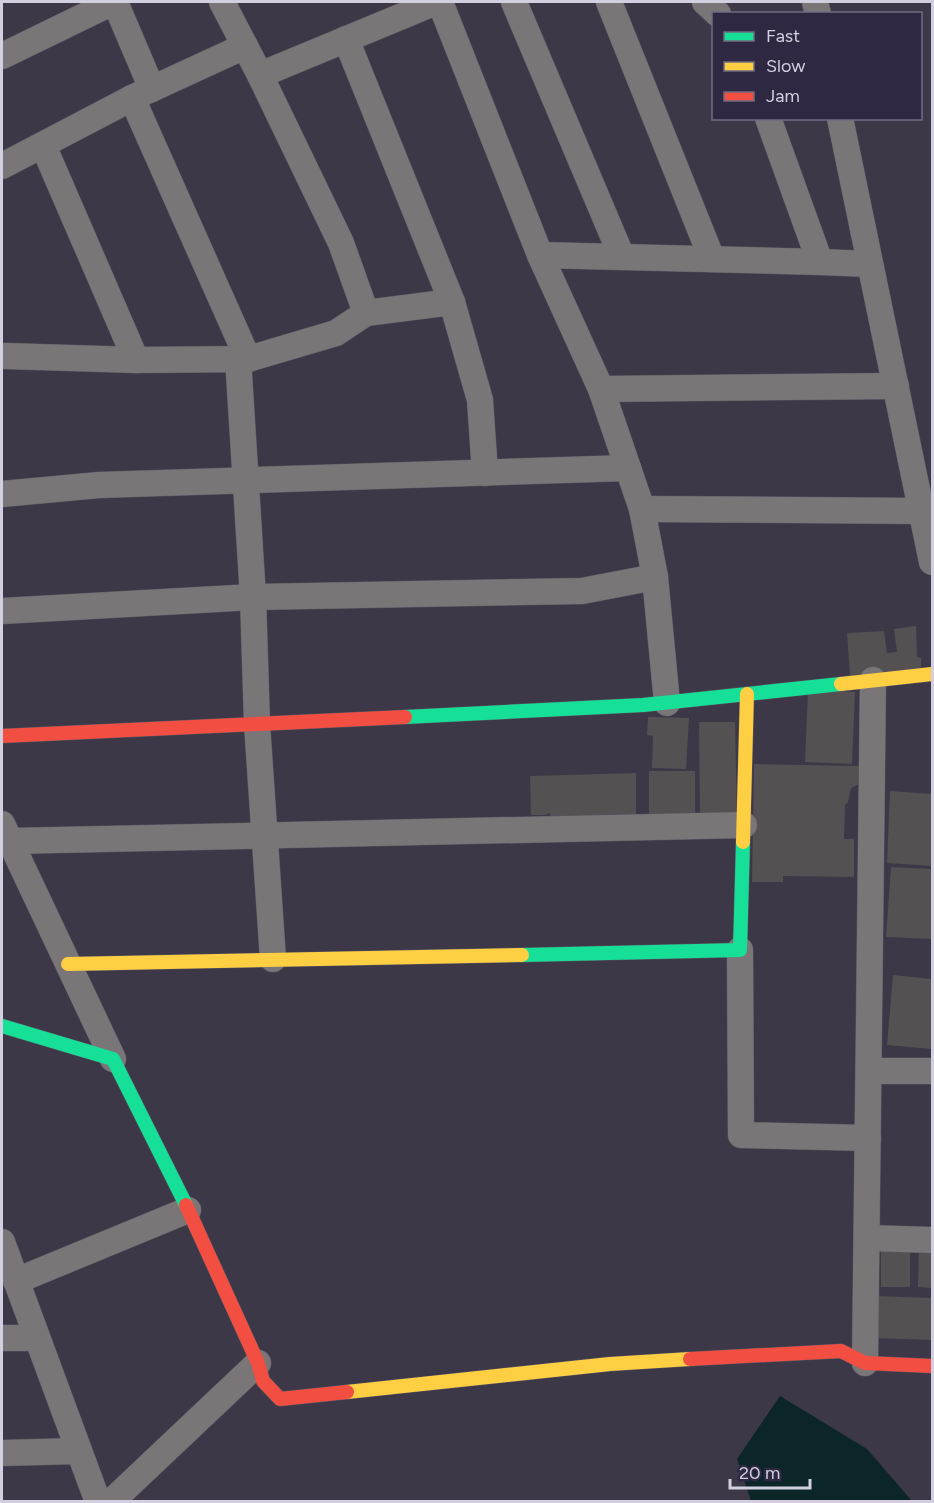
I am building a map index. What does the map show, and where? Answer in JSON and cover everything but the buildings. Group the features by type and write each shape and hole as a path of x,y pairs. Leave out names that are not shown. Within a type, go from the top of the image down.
{"street":[{"path":"2,53 114,2 142,94 243,359 257,724 273,959"},
{"path":"223,2 261,75 341,243 366,313"},
{"path":"261,75 438,2 540,255 600,386 642,509 655,577 667,703"},
{"path":"514,2 622,257"},
{"path":"609,2 712,259"},
{"path":"346,39 452,302 480,400 484,472"},
{"path":"2,166 142,94 245,46"},
{"path":"769,120 820,262"},
{"path":"840,120 933,562"},
{"path":"43,145 136,360"},
{"path":"540,255 870,264"},
{"path":"3,354 136,360 243,359 336,333 366,313 452,302"},
{"path":"600,386 601,389 896,386"},
{"path":"2,494 99,485 628,468"},
{"path":"642,509 922,510"},
{"path":"2,611 253,597 582,591 655,577"},
{"path":"2,736 667,703 933,674"},
{"path":"865,1363 873,680"},
{"path":"747,694 740,950 741,1135 868,1138"},
{"path":"744,825 264,835 5,832 188,1210 258,1363 263,1381 280,1398 622,1363 841,1351 865,1363 933,1366"},
{"path":"68,964 740,950"},
{"path":"2,1026 113,1059"},
{"path":"869,1071 933,1071"},
{"path":"16,1281 188,1210"},
{"path":"867,1238 933,1240"},
{"path":"2,1242 98,1502"},
{"path":"2,1338 37,1338"},
{"path":"111,1502 258,1363"},
{"path":"2,1453 79,1451"}],"shaded area":[{"path":"780,1396 867,1449 912,1501 751,1501 737,1459"}],"traffic: fast":[{"path":"405,717 643,705 841,684"},
{"path":"522,955 740,950 743,842"},
{"path":"2,1026 113,1059 186,1205"}],"traffic: slow":[{"path":"841,684 932,674"},
{"path":"743,842 747,694"},
{"path":"68,964 522,955"},
{"path":"347,1392 610,1364 690,1359"}],"traffic: jam":[{"path":"2,736 405,717"},
{"path":"186,1205 258,1363 263,1381 280,1399 347,1392"},
{"path":"690,1359 841,1351 865,1363 932,1366"}]}
